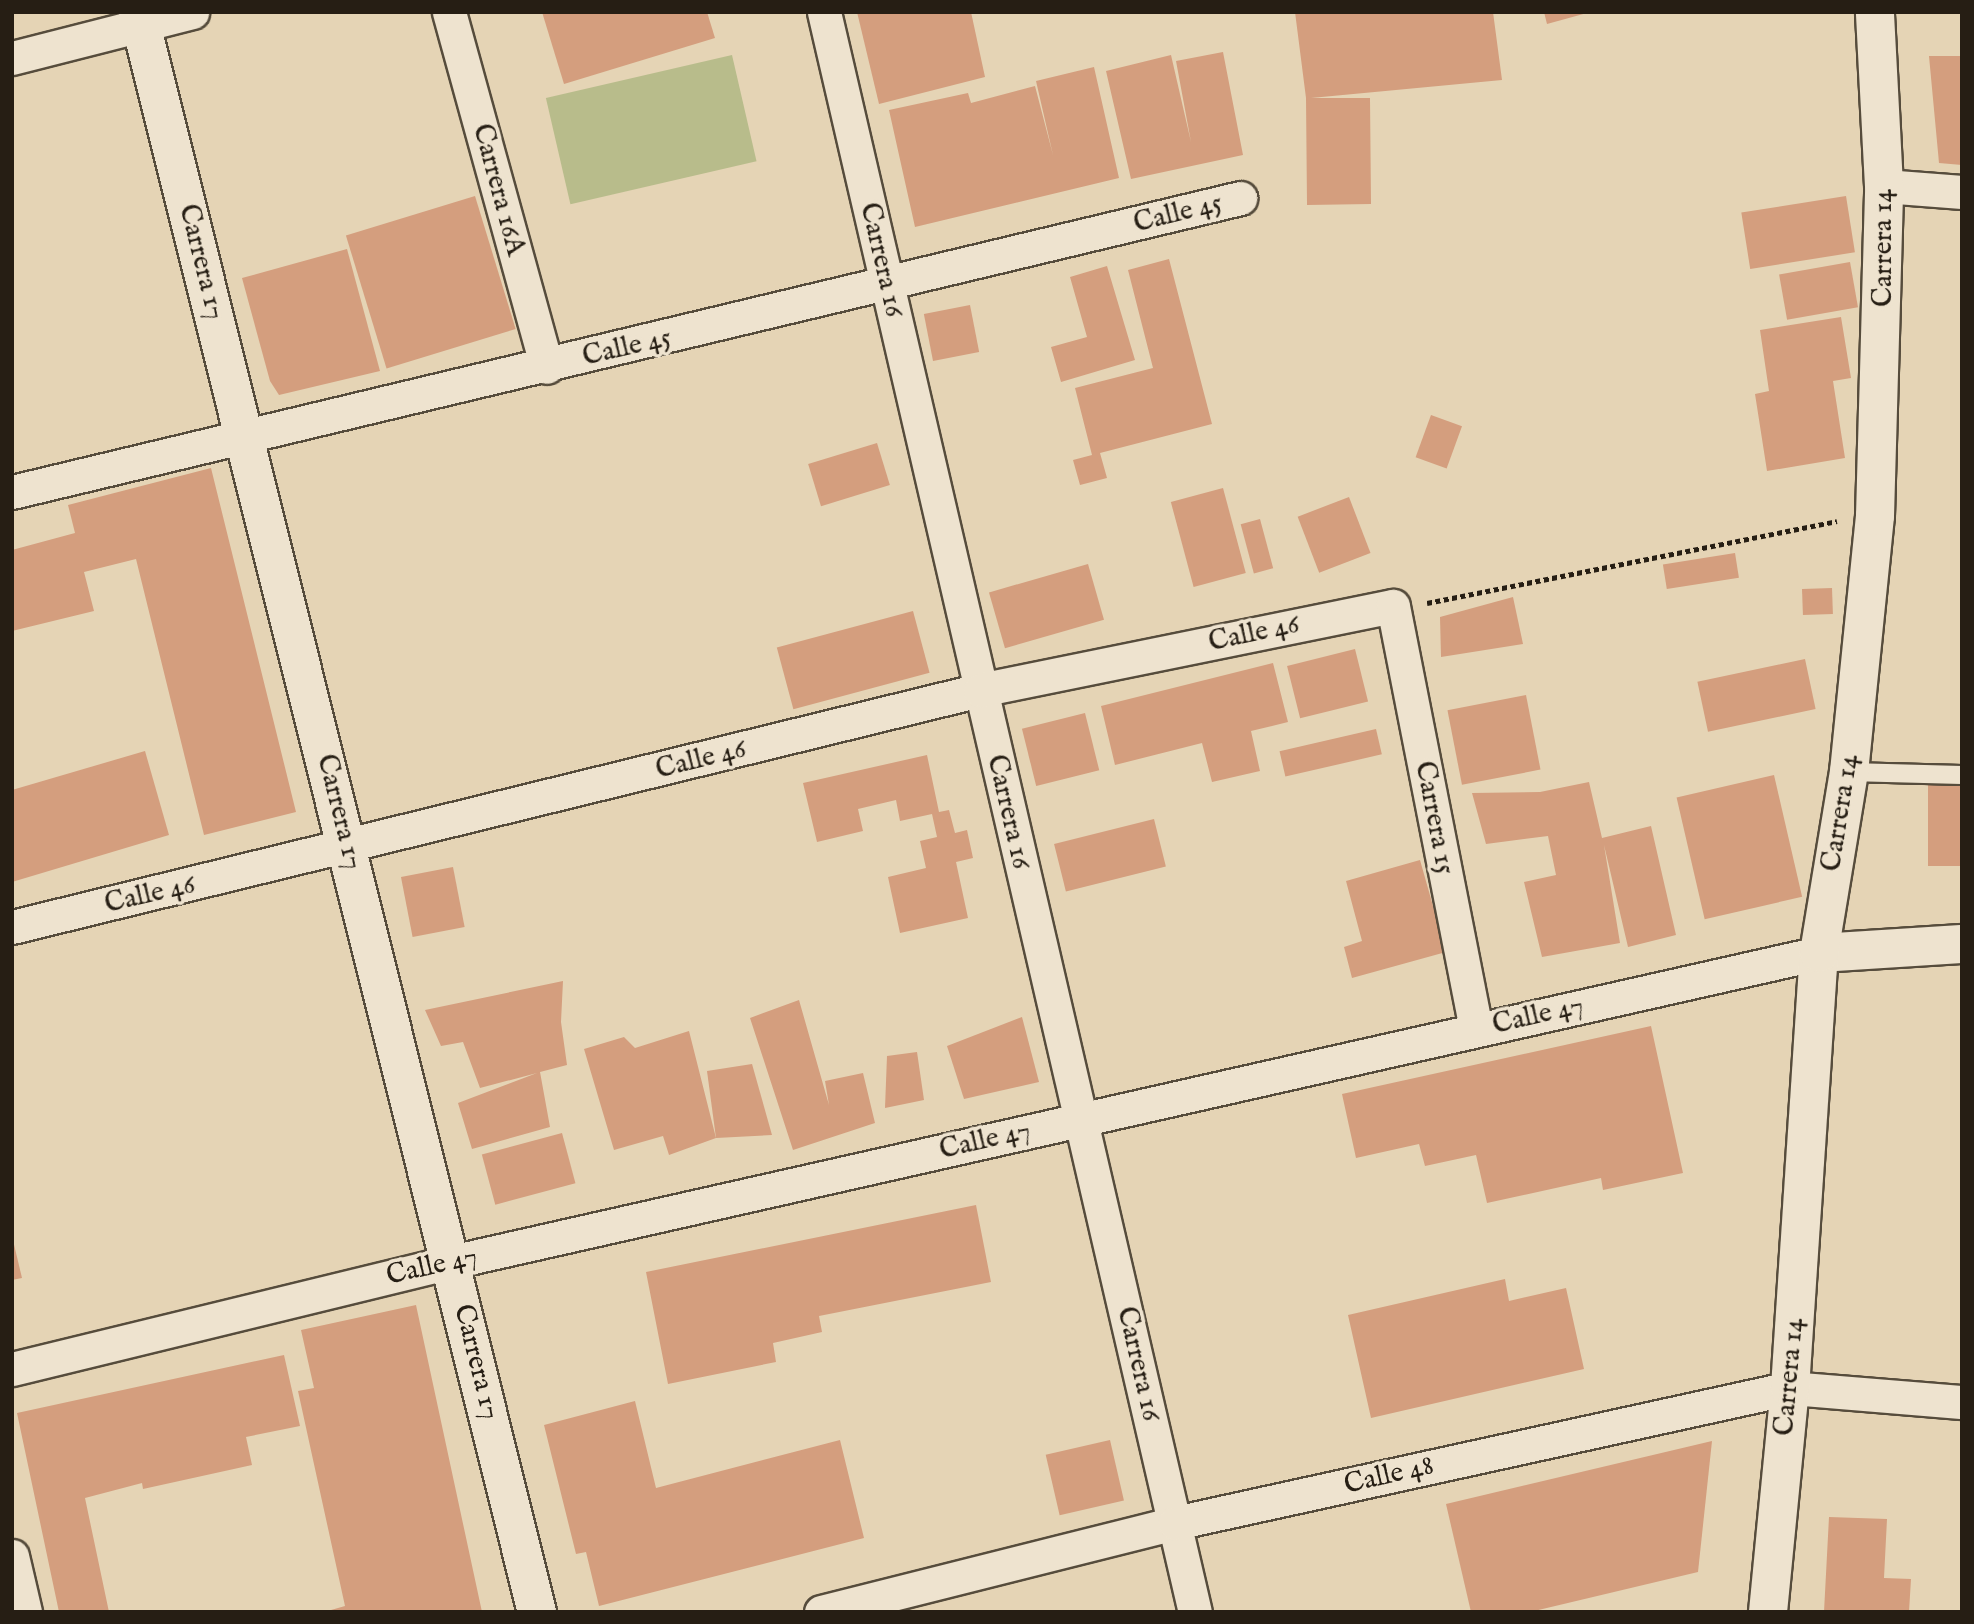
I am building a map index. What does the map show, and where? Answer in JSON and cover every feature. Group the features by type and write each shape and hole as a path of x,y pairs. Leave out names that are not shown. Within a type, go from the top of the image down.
{"main road":[{"name":"Carrera 14","path":"1768,1612 1790,1388 1819,953 1849,772 1875,516 1884,187 1875,12"},
{"name":"Carrera 17","path":"140,18 349,848 537,1612"},
{"name":"Calle 47","path":"1819,953 1962,944"}],"street":[{"path":"12,58 140,18 192,12"},
{"name":"Carrera 16A","path":"449,12 547,367"},
{"name":"Carrera 16","path":"824,12 1195,1612"},
{"path":"1884,187 1962,192"},
{"name":"Calle 45","path":"12,492 244,435 547,367 887,286 1240,198"},
{"name":"Calle 46","path":"12,927 349,848 980,690 1393,606"},
{"name":"Carrera 15","path":"1393,606 1476,1030"},
{"name":"Calle 47","path":"12,1369 451,1262 1819,953"},
{"name":"Calle 48","path":"821,1612 1175,1523 1790,1388 1962,1402"},
{"path":"12,1556 25,1612"}],"lane":[{"path":"1849,772 1962,775"}],"path":[{"path":"1393,606 1420,604 1852,518"}],"green space":[{"path":"732,55 757,161 570,204 546,98"}],"building":[{"path":"542,12 707,12 715,38 564,84"},
{"path":"857,12 971,12 985,77 879,104"},
{"path":"1295,12 1493,12 1502,80 1311,98 1370,98 1371,204 1307,205 1306,98"},
{"path":"1544,12 1587,12 1587,13 1547,24"},
{"path":"1223,52 1243,155 1131,179 1106,71 1171,55 1191,142 1176,61"},
{"path":"1929,56 1962,56 1962,165 1939,163"},
{"path":"1094,67 1119,178 915,227 889,110 968,93 971,103 1035,86 1053,155 1036,81"},
{"path":"475,196 516,329 387,368 346,235"},
{"path":"1846,196 1855,252 1750,269 1741,213"},
{"path":"347,249 380,371 279,395 270,381 242,278"},
{"path":"1169,259 1212,424 1100,453 1107,478 1080,485 1073,460 1092,455 1075,388 1153,368 1128,270"},
{"path":"1850,262 1858,307 1787,320 1779,275"},
{"path":"1107,266 1135,360 1061,382 1051,347 1087,337 1070,277"},
{"path":"970,305 979,352 933,361 924,314"},
{"path":"1841,317 1851,378 1833,381 1845,458 1767,471 1755,394 1769,391 1760,330"},
{"path":"1431,415 1462,426 1447,469 1416,457"},
{"path":"877,443 890,485 821,506 808,464"},
{"path":"211,468 296,812 204,835 136,559 84,572 94,611 12,631 12,550 75,533 68,505"},
{"path":"1223,488 1246,573 1194,587 1171,502"},
{"path":"1349,497 1371,553 1319,573 1298,517"},
{"path":"1260,519 1273,568 1254,573 1241,524"},
{"path":"1735,553 1739,578 1667,589 1663,564"},
{"path":"1088,564 1104,620 1005,648 989,592"},
{"path":"1832,588 1833,614 1803,615 1802,589"},
{"path":"1513,597 1523,644 1441,657 1440,617"},
{"path":"913,611 930,673 793,709 777,647"},
{"path":"1355,649 1368,701 1300,718 1287,666"},
{"path":"1805,659 1816,709 1708,732 1697,682"},
{"path":"1273,663 1288,722 1251,731 1260,771 1212,782 1202,743 1115,765 1101,706"},
{"path":"1526,695 1541,770 1462,785 1447,710"},
{"path":"1085,713 1099,770 1036,786 1022,729"},
{"path":"1376,729 1382,754 1285,777 1280,751"},
{"path":"145,751 169,835 12,882 12,790"},
{"path":"927,755 939,812 949,810 955,833 967,830 973,858 956,862 968,918 900,933 888,877 926,868 920,841 937,837 932,814 900,821 896,800 858,809 863,831 817,842 803,783"},
{"path":"1774,775 1802,897 1705,919 1677,797"},
{"path":"1589,782 1602,838 1651,826 1676,935 1628,947 1604,845 1620,943 1542,957 1524,882 1556,875 1548,836 1486,844 1472,793 1540,792"},
{"path":"1928,785 1962,785 1962,866 1928,866"},
{"path":"1154,819 1166,867 1066,891 1054,844"},
{"path":"1420,860 1446,952 1352,978 1344,947 1362,941 1346,881"},
{"path":"453,867 465,927 413,937 401,877"},
{"path":"563,981 561,1022 567,1065 540,1072 550,1127 472,1149 458,1103 537,1073 480,1088 463,1042 441,1046 425,1010"},
{"path":"799,1000 829,1105 825,1081 863,1073 875,1123 793,1150 750,1018"},
{"path":"1022,1017 1039,1082 964,1099 947,1046"},
{"path":"1651,1026 1683,1173 1603,1190 1601,1178 1487,1203 1476,1155 1425,1166 1419,1144 1356,1158 1342,1094"},
{"path":"689,1031 716,1138 669,1155 663,1136 614,1150 584,1049 624,1037 635,1048"},
{"path":"917,1052 924,1100 885,1108 887,1056"},
{"path":"752,1064 772,1135 716,1138 707,1071"},
{"path":"562,1133 575,1183 495,1205 482,1154"},
{"path":"976,1205 991,1282 819,1316 822,1332 773,1343 776,1362 668,1384 646,1272"},
{"path":"12,1236 22,1278 12,1280"},
{"path":"1505,1279 1509,1301 1566,1288 1584,1369 1371,1418 1348,1315"},
{"path":"416,1305 482,1612 324,1612 345,1606 298,1391 314,1388 301,1330"},
{"path":"284,1355 300,1426 246,1437 252,1465 143,1489 142,1483 85,1498 109,1612 59,1612 17,1413"},
{"path":"635,1401 656,1488 840,1440 864,1538 599,1606 586,1552 576,1554 544,1425"},
{"path":"1110,1440 1124,1500 1060,1515 1046,1455"},
{"path":"1712,1441 1698,1572 1530,1612 1471,1612 1446,1504"},
{"path":"1829,1517 1887,1519 1884,1578 1911,1579 1909,1612 1824,1612"}]}
